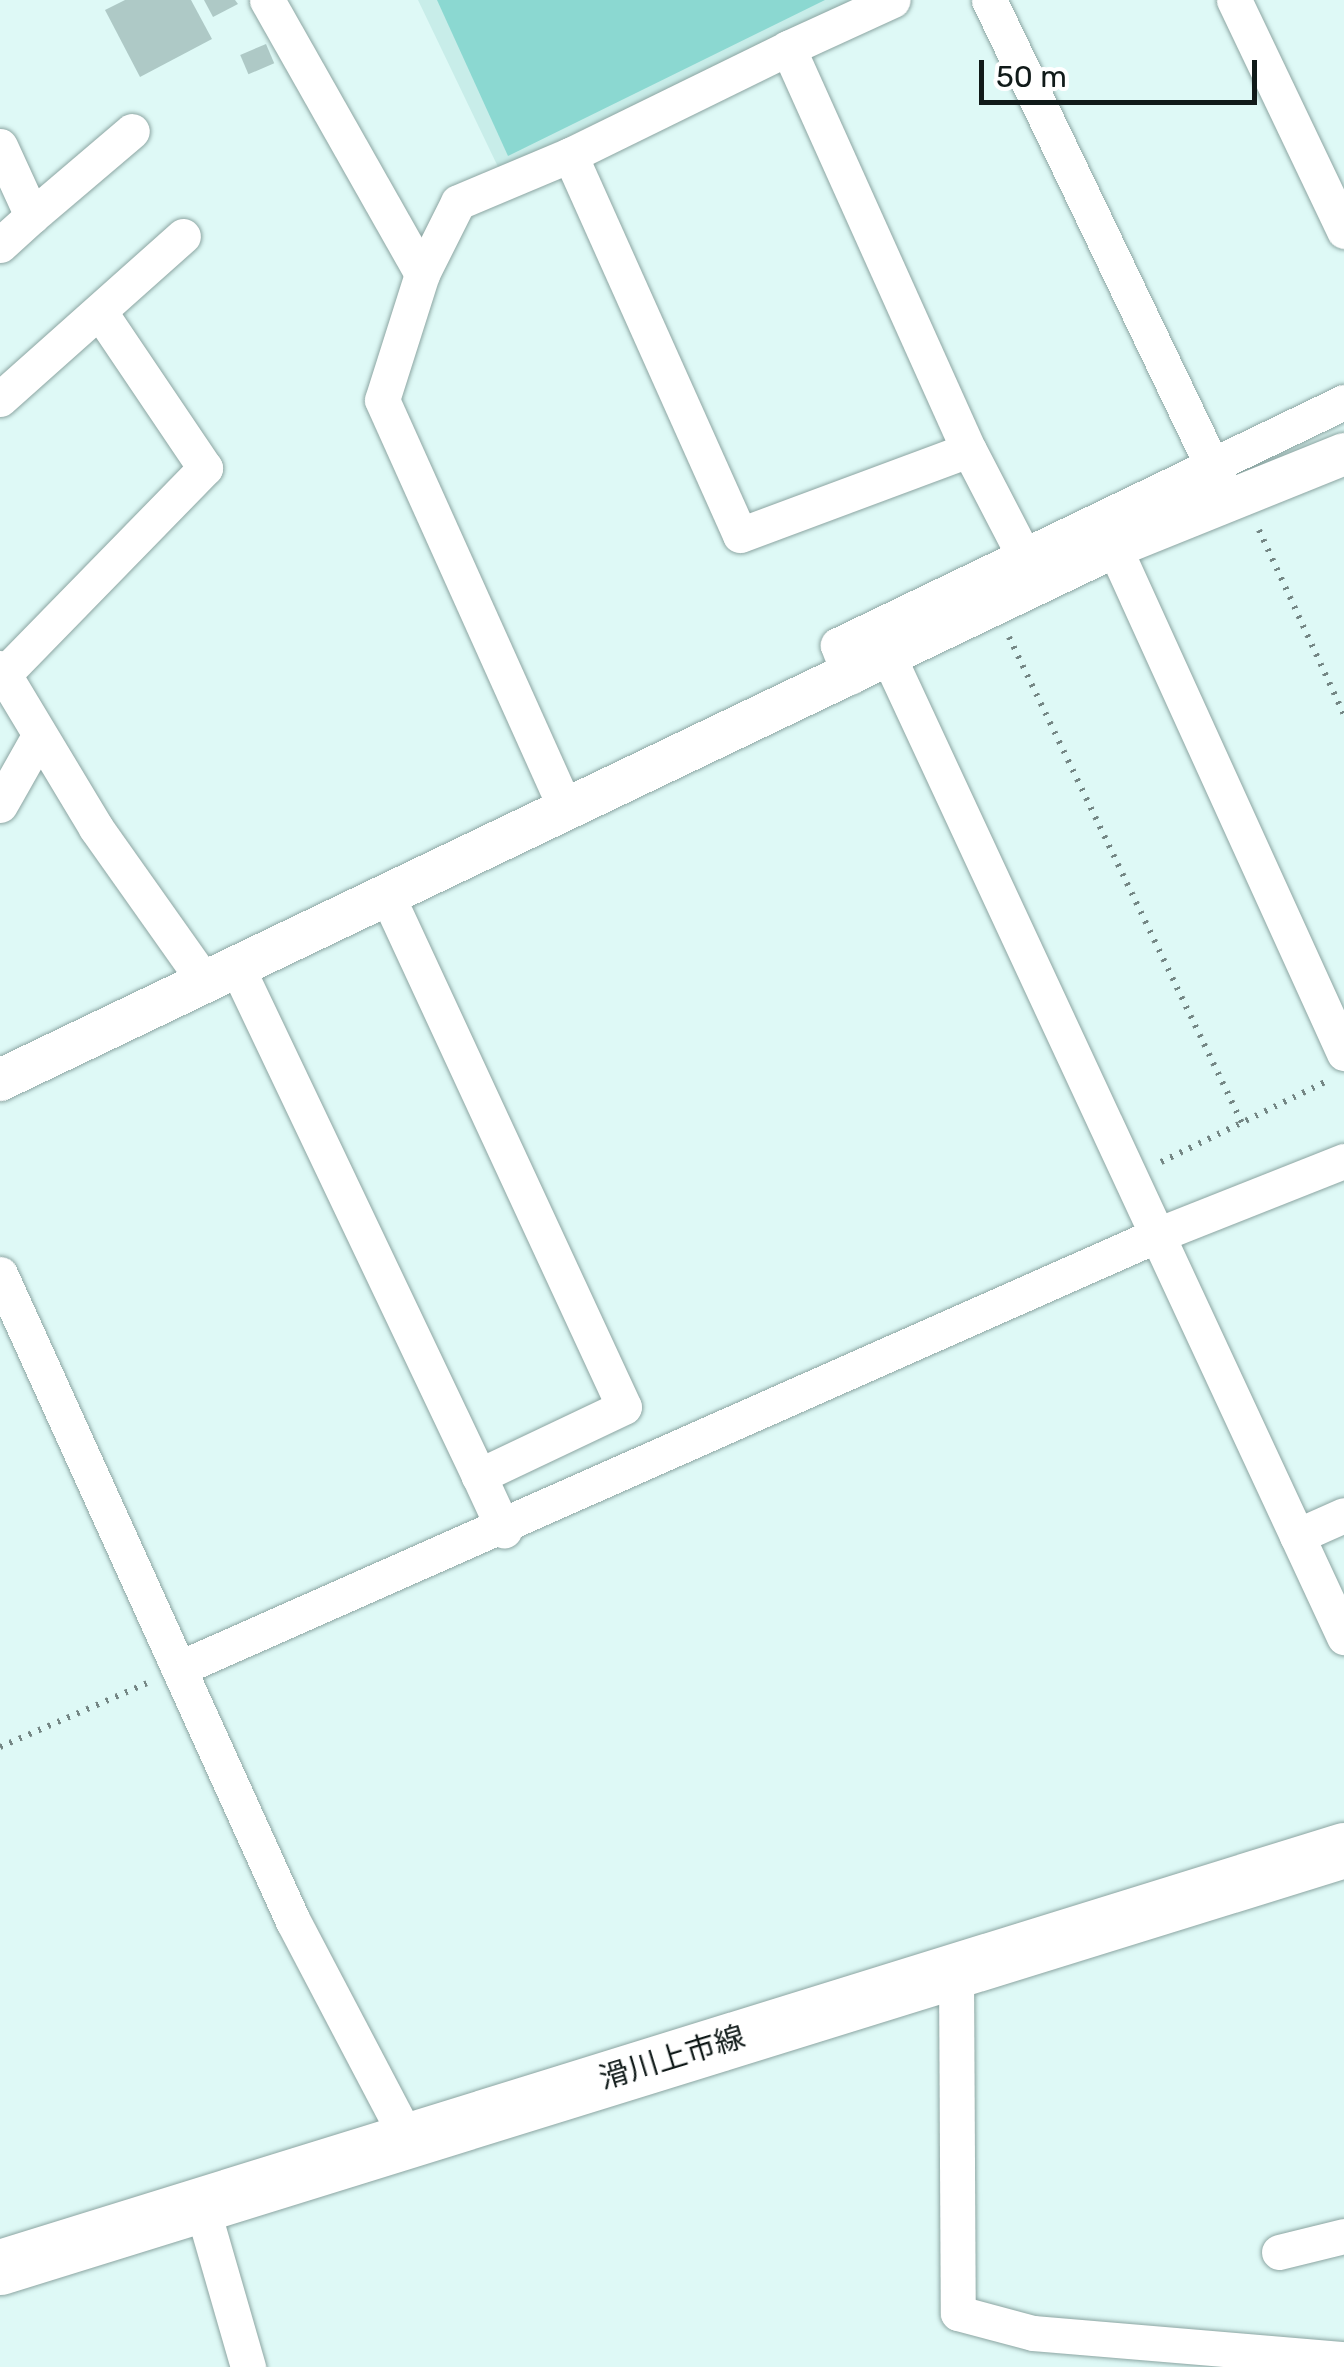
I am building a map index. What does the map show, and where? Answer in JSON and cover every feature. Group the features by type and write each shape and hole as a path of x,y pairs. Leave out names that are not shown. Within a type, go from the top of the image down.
{"main road":[{"name":"滑川上市線","path":"0,2267 1344,1850"}],"street":[{"path":"267,0 422,274"},
{"path":"566,809 382,400 422,274 458,202 570,155 893,0"},
{"path":"990,0 1210,462 1236,498"},
{"path":"1234,0 1344,231"},
{"path":"788,48 968,450 1031,569"},
{"path":"0,244 132,131"},
{"path":"0,146 32,216"},
{"path":"570,155 740,535 968,450"},
{"path":"0,399 182,236"},
{"path":"99,311 205,468 2,671 39,736 219,971 504,1530"},
{"path":"0,1080 219,971 994,607 1031,569 1210,462 1344,402"},
{"path":"850,676 838,646 1031,569 1114,547 1344,454"},
{"path":"1114,547 1344,1053"},
{"path":"889,658 1344,1637"},
{"path":"0,804 39,736"},
{"path":"386,893 624,1407 478,1476"},
{"path":"180,1668 504,1530 1157,1235 1344,1161"},
{"path":"0,1274 293,1921 408,2140"},
{"path":"1297,1536 1344,1515"},
{"path":"956,1970 958,2313 1033,2333 1344,2359"},
{"path":"201,2204 248,2367"},
{"path":"1279,2252 1344,2236"}],"path":[{"path":"1236,498 1344,715"},
{"path":"994,607 1242,1123"},
{"path":"1130,1177 1344,1073"},
{"path":"0,1747 180,1668"}],"shaded area":[{"path":"418,0 855,0 499,169"},
{"path":"437,0 825,0 508,156"}],"building":[{"path":"125,0 191,0 212,39 140,77 105,10"},
{"path":"204,0 235,0 238,4 213,17"},
{"path":"266,44 274,63 248,74 240,55"}]}
